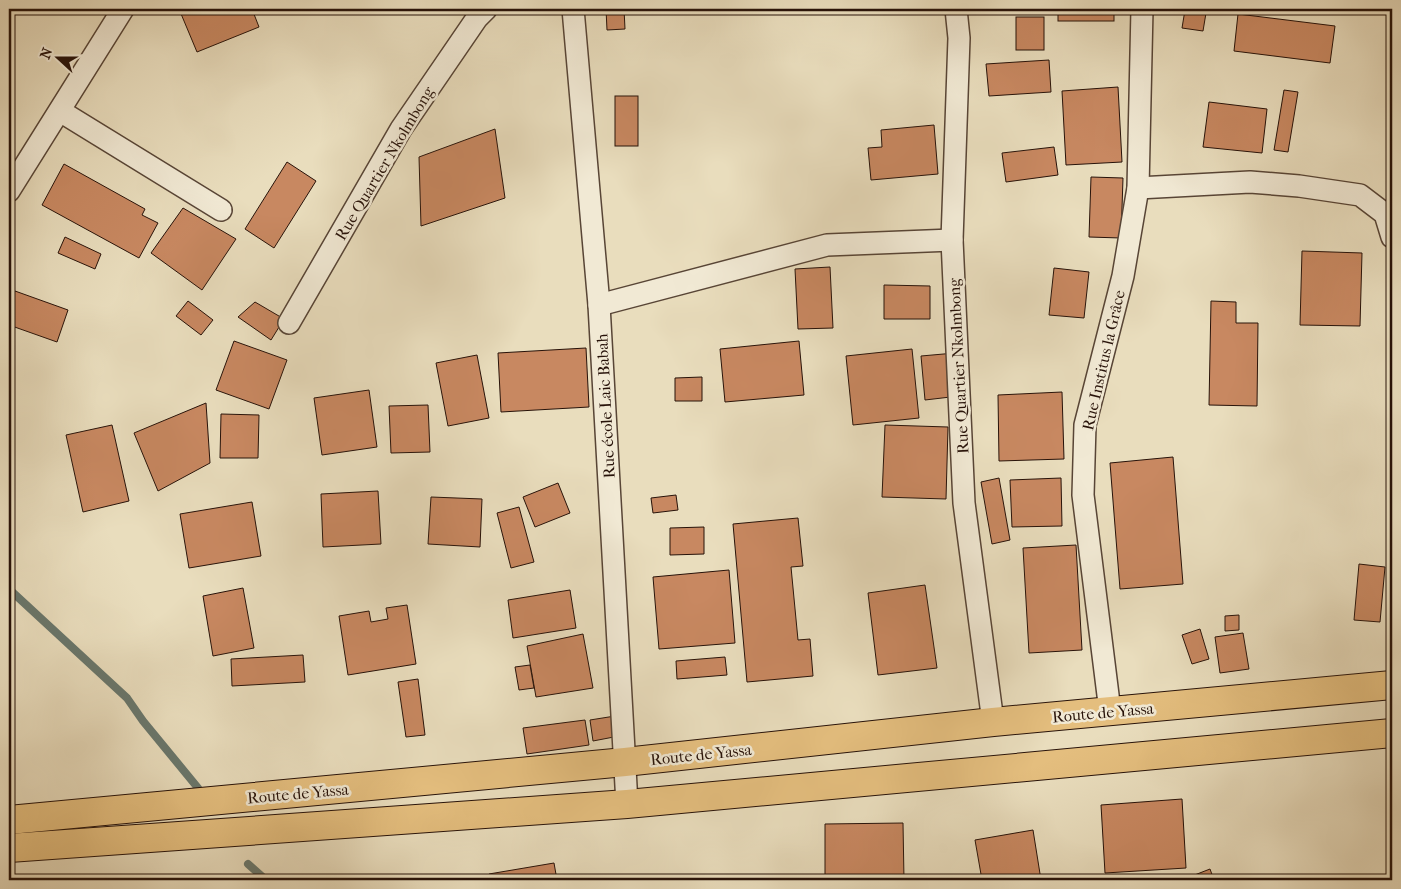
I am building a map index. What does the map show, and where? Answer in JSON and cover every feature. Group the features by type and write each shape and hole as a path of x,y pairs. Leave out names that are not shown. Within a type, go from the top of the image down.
{"main road":[{"name":"Route de Yassa","path":"9,820 624,762 994,722 1392,685"},
{"name":"Route de Yassa","path":"9,848 627,804 1392,733"}],"street":[{"path":"9,191 123,9"},
{"name":"Rue Quartier Nkolmbong","path":"289,322 401,129 477,18 486,9"},
{"name":"Rue école Laic Babah","path":"573,9 599,305 627,804"},
{"name":"Rue Quartier Nkolmbong","path":"956,9 959,38 952,240 964,504 994,722"},
{"name":"Rue Institus la Grâce","path":"1110,711 1083,495 1085,425 1123,276 1138,188 1142,9"},
{"path":"60,111 221,210"},
{"path":"1138,188 1250,182 1299,186 1360,195 1385,214 1392,237"},
{"path":"599,305 827,245 952,240"}],"building":[{"path":"179,9 252,9 259,27 197,52"},
{"path":"606,9 624,9 625,29 607,30"},
{"path":"982,9 1019,9 982,12"},
{"path":"1058,9 1114,9 1114,21 1058,21"},
{"path":"1185,10 1206,13 1203,31 1182,28"},
{"path":"1238,14 1335,26 1330,63 1234,51"},
{"path":"1016,17 1044,17 1044,50 1016,50"},
{"path":"1049,60 1051,92 989,96 986,64"},
{"path":"1118,87 1122,162 1066,165 1062,91"},
{"path":"1284,90 1298,92 1288,152 1274,150"},
{"path":"615,96 638,96 638,146 615,146"},
{"path":"1209,102 1267,109 1262,153 1203,147"},
{"path":"934,125 938,174 871,180 868,148 882,147 881,130"},
{"path":"495,129 505,198 421,226 419,157"},
{"path":"1054,147 1058,175 1006,182 1002,153"},
{"path":"287,162 316,181 274,248 245,229"},
{"path":"64,164 145,209 142,215 158,223 139,258 42,205"},
{"path":"1091,177 1123,178 1121,238 1089,237"},
{"path":"183,208 236,239 202,290 151,253"},
{"path":"65,237 101,254 95,269 58,253"},
{"path":"1302,251 1362,253 1360,326 1300,325"},
{"path":"830,267 833,328 798,329 795,269"},
{"path":"1054,268 1089,272 1084,318 1049,315"},
{"path":"884,285 930,286 930,319 884,319"},
{"path":"15,291 68,310 57,342 9,325 9,308"},
{"path":"188,301 213,320 201,335 176,316"},
{"path":"1211,301 1236,302 1236,323 1258,323 1257,406 1209,405"},
{"path":"255,302 284,319 271,340 238,317"},
{"path":"234,341 287,360 269,409 216,390"},
{"path":"799,341 804,395 725,402 720,349"},
{"path":"586,348 589,407 501,412 498,353"},
{"path":"912,349 919,418 853,425 846,356"},
{"path":"955,353 959,396 925,400 921,356"},
{"path":"477,355 489,418 448,426 436,363"},
{"path":"702,377 702,401 675,401 675,378"},
{"path":"369,390 377,447 322,455 314,398"},
{"path":"1062,392 1064,459 999,461 998,395"},
{"path":"206,403 210,463 158,491 134,433"},
{"path":"428,405 430,452 391,453 389,406"},
{"path":"221,414 259,415 258,458 220,458"},
{"path":"112,425 129,501 83,512 66,435"},
{"path":"885,425 948,427 946,499 882,497"},
{"path":"1173,457 1183,584 1120,589 1110,463"},
{"path":"999,478 1010,540 992,544 981,482"},
{"path":"1061,478 1062,526 1012,527 1010,480"},
{"path":"558,483 570,513 535,527 523,497"},
{"path":"378,491 381,544 323,547 321,494"},
{"path":"676,495 678,510 653,513 651,498"},
{"path":"431,497 482,499 480,547 428,544"},
{"path":"252,502 261,556 189,568 180,514"},
{"path":"519,507 534,562 511,568 497,513"},
{"path":"798,518 803,566 791,567 798,640 810,639 813,676 747,682 733,524"},
{"path":"704,527 704,554 670,555 670,528"},
{"path":"1076,545 1082,650 1029,653 1023,548"},
{"path":"1359,564 1385,567 1380,622 1354,620"},
{"path":"729,570 735,643 659,649 653,577"},
{"path":"925,585 937,668 878,675 868,593"},
{"path":"243,588 254,648 213,656 203,596"},
{"path":"570,590 576,628 513,638 508,600"},
{"path":"407,605 416,664 348,675 339,616 369,611 371,622 388,619 386,608"},
{"path":"1239,615 1239,630 1225,631 1225,616"},
{"path":"1200,629 1209,659 1192,664 1182,635"},
{"path":"1243,633 1249,669 1220,673 1215,637"},
{"path":"583,634 593,688 536,697 527,646"},
{"path":"303,655 305,682 232,686 231,659"},
{"path":"725,657 727,675 677,679 676,661"},
{"path":"530,665 534,688 519,690 515,667"},
{"path":"418,679 425,735 406,737 398,682"},
{"path":"615,716 619,736 593,741 590,720"},
{"path":"585,720 589,745 527,754 523,728"},
{"path":"1182,799 1186,868 1105,873 1101,805"},
{"path":"903,823 904,880 825,880 825,824"},
{"path":"1033,830 1041,880 982,880 975,840"},
{"path":"554,863 557,880 490,880 489,874"},
{"path":"1210,869 1214,880 1194,880 1192,876"}],"waterway":[{"path":"9,589 127,698 143,721 198,788"},
{"path":"248,864 266,880"}]}
